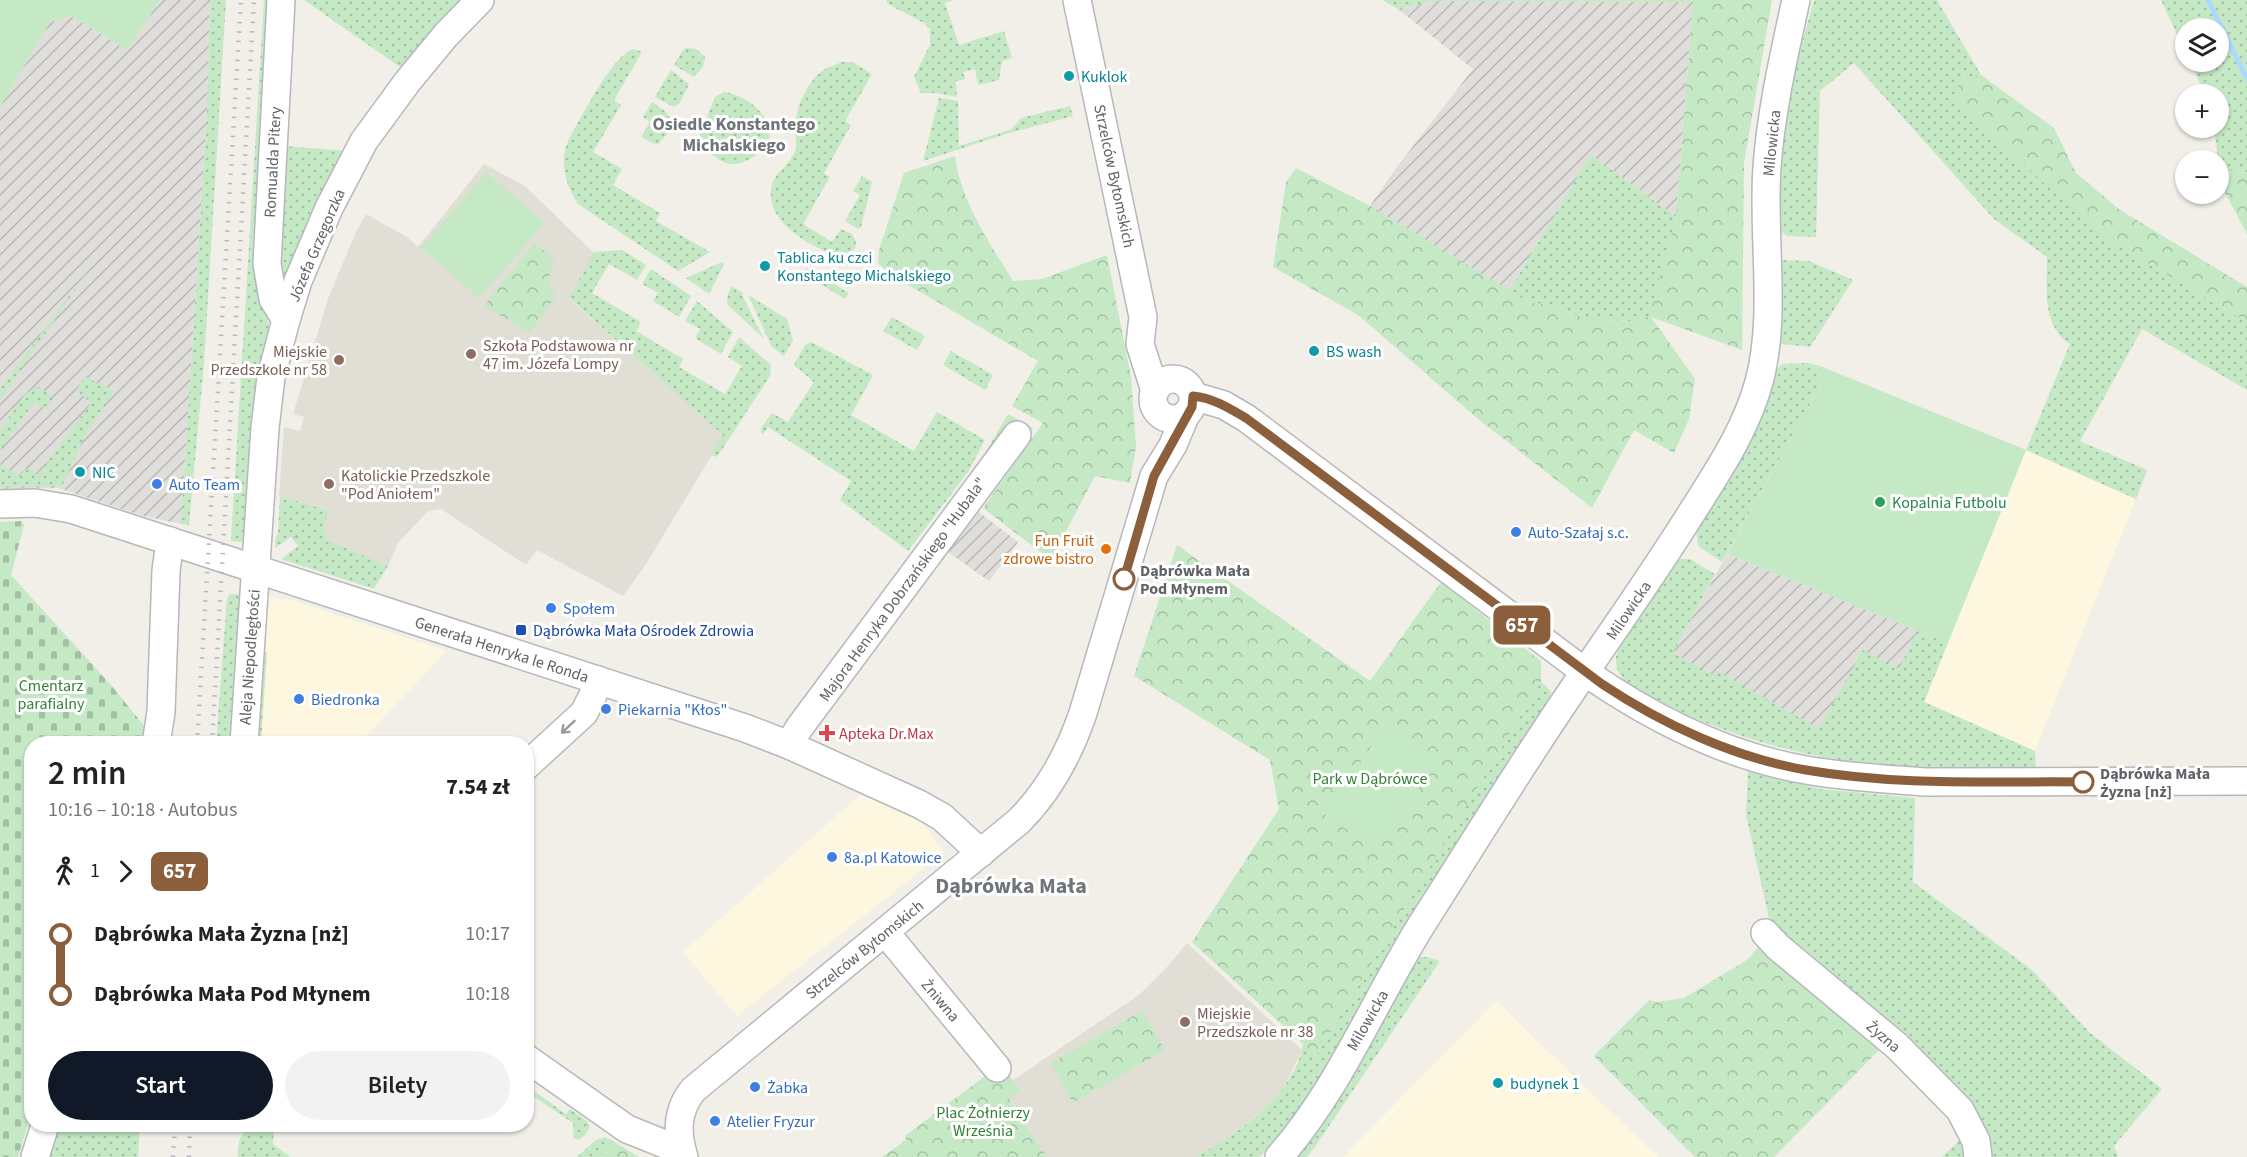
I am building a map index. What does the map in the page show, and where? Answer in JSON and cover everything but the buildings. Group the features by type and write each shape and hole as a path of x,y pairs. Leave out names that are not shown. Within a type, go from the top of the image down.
{"street":[{"name":"Romualda Pitery","path":"281,0 267,264 273,299 286,320"},
{"name":"Józefa Grzegorzka","path":"255,570 271,377 298,281 311,248 364,141 408,81 446,35 480,0"},
{"name":"Strzelców Bytomskich","path":"1077,0 1143,317 1187,397"},
{"name":"Milowicka","path":"1279,1157 1307,1123 1420,928 1732,448 1753,400 1763,364 1767,325 1765,243 1767,167 1778,87 1796,0"},
{"name":"Strzelców Bytomskich","path":"683,1154 678,1130 679,1116 684,1101 693,1090 1019,822 1052,782 1077,732 1154,476 1155,399 1140,344 1143,317"},
{"path":"1187,397 1178,418 1169,419 1161,415 1155,399 1160,384 1168,380 1187,397 1224,405 1246,418 1585,672 1629,702 1693,734 1738,752 1804,770 1871,779 1925,782 2247,781"},
{"path":"1154,476 1173,445 1187,397"},
{"name":"Majora Henryka Dobrzańskiego \"Hubala\"","path":"789,745 800,727 1017,435"},
{"name":"Generała Henryka le Ronda","path":"0,504 35,503 59,506 700,712 789,745 942,817 981,854"},
{"path":"158,736 166,571 170,541"},
{"name":"Aleja Niepodległości","path":"245,736 255,570"},
{"path":"534,759 584,713 598,680"},
{"name":"Żniwna","path":"885,932 997,1068"},
{"name":"Żyzna","path":"1765,933 1897,1046 1960,1110 1976,1141 1978,1157"},
{"path":"534,1064 627,1129 683,1154"},
{"path":"35,1157 43,1132"}],"shaded area":[{"path":"160,0 210,0 207,114 181,524 143,516 58,488 0,489 0,107 50,22 71,16 127,50"},
{"path":"1432,1 1693,2 1676,217 1591,155 1509,291 1370,206 1396,168 1473,69 1398,9"},
{"name":"Szkoła Podstawowa nr 47 im. Józefa Lompy","path":"484,164 525,186 595,254 569,299 724,435 646,564 623,596 537,550 526,565 441,509 428,511 398,543 388,566 327,541 324,527 329,511 279,496 284,427 300,431 304,417 293,414 328,299 355,234 366,214 407,237 418,247"},
{"path":"2026,450 2136,499 2035,751 1924,701"},
{"path":"976,510 1018,542 989,581 945,550"},
{"path":"1727,554 1948,643 1817,743 1682,714 1666,664"},
{"path":"265,597 291,600 447,651 366,736 255,736"},
{"path":"860,795 919,818 944,852 737,1016 683,952"},
{"name":"Miejskie Przedszkole nr 38","path":"1187,943 1302,1050 1284,1088 1266,1108 1221,1143 1197,1157 1047,1157 1009,1097 1019,1090 1013,1080 1139,995"},
{"name":"budynek 1","path":"1496,1001 1658,1157 1343,1157"}],"green space":[{"path":"0,0 160,0 127,50 71,16 50,22 0,107"},
{"path":"210,0 226,0 204,363 189,525 181,524 207,114"},
{"path":"264,0 274,0 261,277 270,334 246,538 241,542 231,541"},
{"path":"304,0 466,0 407,67 400,67"},
{"path":"886,0 954,0 945,3 959,45 1004,31 1012,58 1002,61 999,80 978,85 975,69 963,72 965,79 956,81 957,97 921,93 914,77 930,45 930,29 924,23 888,4"},
{"path":"1382,0 1692,0 1693,2 1432,1 1398,9"},
{"path":"1692,0 1772,0 1744,163 1742,350 1651,317 1695,379 1689,419 1674,453 1634,430 1592,508 1477,418 1358,315 1273,267 1286,182 1296,168 1370,206 1529,302 1553,306 1589,320 1632,321 1649,316 1676,217"},
{"path":"1814,0 1937,0 1981,75 1961,79 2105,238 2247,322 2247,390 2142,329 2080,441 2147,470 2136,499 2026,450 2070,344 2054,327 2050,316 2047,257 1994,219 1854,63 1820,91 1816,237 1787,236 1779,230 1779,163 1793,76"},
{"path":"2161,0 2247,0 2247,174 2229,168 2229,150 2217,150 2215,138 2229,138 2229,84 2200,84 2195,72 2229,72 2229,18 2175,18 2175,30"},
{"path":"686,48 696,49 705,57 703,67 694,77 674,65"},
{"path":"634,49 642,52 614,100 621,105 593,152 622,169 613,185 660,213 656,221 710,252 678,271 578,204 569,187 564,170 567,144 591,100 617,62"},
{"path":"842,62 852,62 872,74 845,121 851,125 824,173 830,177 803,224 832,242 841,229 852,234 856,241 855,249 839,256 814,246 790,229 773,208 771,195 775,178 789,162 796,148 795,127 804,94 821,72"},
{"path":"671,70 689,84 680,103 674,107 655,97"},
{"path":"1981,75 2054,128 2076,173 2120,210 2247,287 2247,322 2105,238 1952,100 1961,79"},
{"path":"724,92 743,98 759,110 768,127 768,147 741,163 728,163 713,155 706,149 700,135 715,97"},
{"path":"939,98 958,101 959,146 1012,129 1021,118 1070,106 1073,116 1009,133 923,161"},
{"path":"652,102 666,112 672,121 670,131 657,145 641,137 650,122 643,117"},
{"path":"283,146 349,151 285,280 280,278"},
{"path":"1591,155 1676,217 1650,316 1632,321 1589,320 1553,306 1529,302 1509,291"},
{"path":"955,156 963,189 977,221 1013,281 1042,279 1107,255 1131,377 1136,446 1130,483 1095,476 1051,560 983,508 1043,423 1012,406 1038,361 888,273 878,263 879,250 904,173"},
{"path":"2229,168 2247,174 2247,234 2229,200"},
{"path":"486,172 545,223 479,298 421,248"},
{"path":"862,176 872,182 861,227 858,229 845,221 860,195 853,191"},
{"path":"534,243 554,258 548,280 555,297 530,333 484,306"},
{"path":"622,250 646,265 637,280 609,264 592,293 641,322 636,331 683,359 679,367 725,394 742,366 728,357 739,337 771,365 770,376 717,457 711,455 723,435 569,298 594,252"},
{"path":"1776,260 1809,261 1853,280 1810,347 1774,343"},
{"path":"722,262 724,264 709,294 686,278"},
{"path":"90,268 0,400 0,389"},
{"path":"807,268 849,293 845,299 804,274"},
{"path":"651,269 691,296 679,317 653,301 658,293 642,284"},
{"path":"732,286 743,293 764,339 727,304 728,293"},
{"path":"748,295 787,319 793,340 784,356 772,347"},
{"path":"697,301 733,332 721,354 695,338 700,329 685,321"},
{"path":"892,317 925,336 917,350 883,331"},
{"path":"811,342 873,375 851,415 914,451 937,412 985,440 968,472 908,551 840,500 851,481 768,427 763,434 761,432 761,428 772,413 788,422 814,382 794,365 805,345"},
{"path":"951,351 993,375 985,390 943,365"},
{"path":"1807,363 1820,366 1820,386 1722,562 1698,546 1696,529 1775,371 1782,364"},
{"name":"Kopalnia Futbolu","path":"1820,366 2026,450 1948,643 1727,554 1820,386"},
{"path":"85,376 98,384 100,382 114,392 87,431 62,486 0,487 0,464 19,476 25,469 38,475 91,403 76,390"},
{"path":"37,386 53,399 45,409 34,402 0,451 0,430 25,394"},
{"path":"1008,414 1033,428 1027,437 974,472"},
{"path":"280,496 329,511 324,527 327,540 388,566 374,589 281,559 298,546 291,537 275,548"},
{"name":"Cmentarz parafialny","path":"22,521 24,525 11,575 111,685 145,727 143,736 24,736 26,1132 18,1157 0,1157 0,522"},
{"name":"Park w Dąbrówce","path":"1177,545 1370,681 1441,582 1541,661 1541,682 1316,1056 1192,942 1279,809 1270,760 1134,676"},
{"path":"1690,559 1715,574 1673,653 1713,675 1717,671 1819,729 1863,650 1899,669 1917,631 1948,643 1924,702 2035,751 2036,769 1889,766 1814,755 1731,732 1680,711 1636,689 1624,680 1617,668 1618,650 1641,609 1677,560"},
{"path":"230,594 243,595 238,736 217,736 227,598"},
{"path":"261,652 267,652 262,736 255,736"},
{"path":"1541,682 1551,691 1549,701 1311,1098 1289,1128 1259,1157 1197,1157 1247,1124 1277,1096 1298,1063 1303,1044 1316,1056"},
{"path":"1387,723 1439,758 1377,850 1325,815"},
{"path":"1748,771 1820,789 1915,798 1913,882 2032,970 2089,1032 2162,1089 2114,1146 2118,1157 1942,1157 1981,1120 1905,1043 1771,927 1746,815"},
{"path":"1762,943 1885,1044 1774,1157 1695,1157 1594,1056 1649,1000 1657,1002 1684,998 1747,960"},
{"path":"1419,957 1440,961 1315,1147 1307,1157 1293,1157 1410,962"},
{"path":"1142,1011 1165,1050 1073,1103 1051,1063"},
{"name":"Plac Żołnierzy Września","path":"1001,1064 1020,1090 1009,1098 1047,1157 882,1157 906,1140 905,1136"},
{"path":"534,1091 566,1114 570,1109 587,1121 590,1126 579,1140 574,1138 573,1123 534,1097"},
{"path":"53,1132 140,1132 138,1157 45,1157"},
{"path":"274,1132 273,1144 290,1157 238,1157 239,1141 245,1133"},
{"path":"605,1137 613,1141 601,1157 577,1157 596,1140"},
{"path":"613,1141 639,1157 601,1157"}],"waterway":[{"path":"2208,0 2247,79"}],"railway":[{"path":"197,736 241,0"},
{"path":"212,736 254,0"},
{"path":"295,536 300,542"},
{"path":"173,1157 175,1132"},
{"path":"189,1157 190,1132"}],"bus line":[{"name":"657","path":"1124,579 1154,476 1173,445 1186,414 1192,407 1193,396 1202,397 1224,405 1246,418 1602,684 1629,702 1693,734 1738,752 1804,770 1871,779 1925,782 2083,782"}],"place":[{"name":"Kuklok","path":"1069,76"},
{"name":"Tablica ku czci Konstantego Michalskiego","path":"765,266"},
{"name":"BS wash","path":"1314,351"},
{"name":"Szkoła Podstawowa nr 47 im. Józefa Lompy","path":"471,354"},
{"name":"Miejskie Przedszkole nr 58","path":"339,360"},
{"name":"NIC","path":"80,472"},
{"name":"Auto Team","path":"157,484"},
{"name":"Katolickie Przedszkole \"Pod Aniołem\"","path":"329,484"},
{"name":"Kopalnia Futbolu","path":"1880,502"},
{"name":"Auto-Szałaj s.c.","path":"1516,532"},
{"name":"Fun Fruit zdrowe bistro","path":"1106,549"},
{"name":"Dąbrówka Mała Pod Młynem","path":"1124,579"},
{"name":"Społem","path":"551,608"},
{"name":"Dąbrówka Mała Ośrodek Zdrowia","path":"521,630"},
{"name":"Biedronka","path":"299,699"},
{"name":"Piekarnia \"Kłos\"","path":"606,709"},
{"name":"Apteka Dr.Max","path":"827,733"},
{"name":"Dąbrówka Mała Żyzna [nż]","path":"2083,782"},
{"name":"8a.pl Katowice","path":"832,857"},
{"name":"Miejskie Przedszkole nr 38","path":"1185,1022"},
{"name":"budynek 1","path":"1498,1083"},
{"name":"Żabka","path":"755,1087"},
{"name":"Atelier Fryzur","path":"715,1121"}],"district":[{"name":"Osiedle Konstantego Michalskiego","path":"734,134"},
{"name":"Dąbrówka Mała","path":"1011,885"}]}
